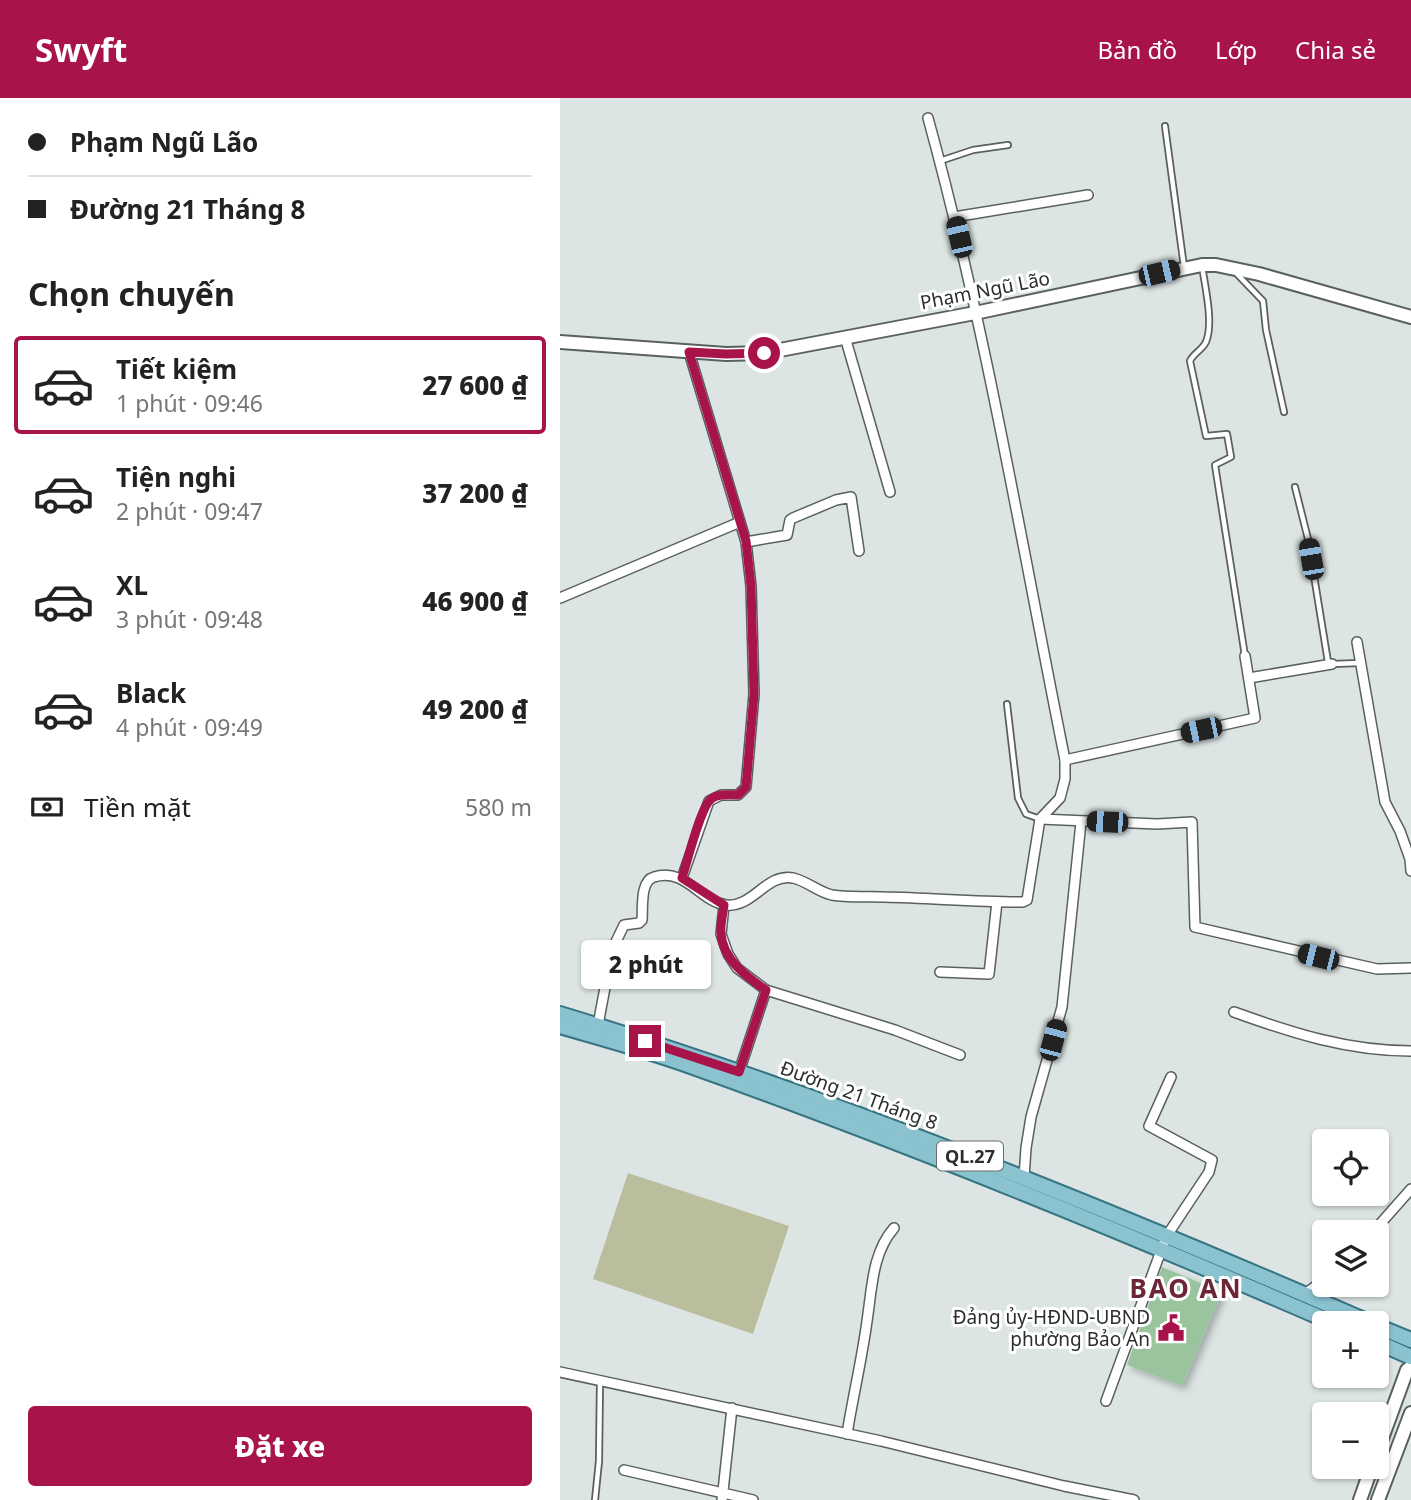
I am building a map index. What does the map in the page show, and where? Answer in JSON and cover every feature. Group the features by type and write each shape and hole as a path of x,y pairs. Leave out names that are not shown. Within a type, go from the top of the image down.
{"main road":[{"name":"Đường 21 Tháng 8","path":"560,1014 739,1072 1024,1177 1312,1313"},
{"name":"Đường 21 Tháng 8","path":"560,1026 680,1062 949,1164 1306,1294 1344,1311"},
{"path":"1389,1331 1411,1340"},
{"path":"1389,1347 1411,1357"}],"street":[{"path":"598,1026 612,950 624,925 642,920 645,886 648,880 660,876 682,878 724,905 742,903 764,886 786,878 794,878 835,896 997,902 1027,900 1041,819 1060,798 1065,779 1065,760 975,313 928,118"},
{"path":"954,217 1088,195"},
{"name":"Phạm Ngũ Lão","path":"560,342 755,354 975,313 1202,265 1259,274 1411,317"},
{"path":"845,337 890,492"},
{"path":"682,878 709,801 721,795 738,795 746,787 754,694 751,586 746,541 689,352"},
{"path":"746,541 787,535 790,520 793,518 835,500 851,497 859,551"},
{"path":"560,598 740,522"},
{"path":"1357,642 1385,802 1400,831 1410,858 1411,872"},
{"path":"1065,760 1255,718 1245,656"},
{"path":"1249,678 1332,664"},
{"path":"1041,819 1081,822 1192,822 1195,928 1377,969 1411,968"},
{"path":"1024,1177 1031,1117 1062,1007 1081,822"},
{"path":"940,972 989,974 997,902"},
{"path":"724,905 721,934 728,954 737,968 766,990 882,1026 960,1055"},
{"path":"739,1072 766,990"},
{"path":"1234,1012 1317,1040 1348,1046 1411,1051"},
{"path":"1107,1401 1163,1243 1209,1172 1212,1160 1149,1126 1171,1077"},
{"path":"1384,1220 1411,1189"},
{"path":"847,1434 867,1322 871,1281 884,1240 894,1228"},
{"path":"1306,1294 1312,1289"},
{"path":"1389,1419 1407,1370 1411,1367"},
{"path":"560,1372 732,1408 1134,1500"},
{"path":"723,1497 732,1408"},
{"path":"1378,1500 1411,1413"},
{"path":"624,1470 723,1497 753,1500"},
{"path":"1360,1500 1367,1479"}],"lane":[{"path":"1165,126 1184,267"},
{"path":"940,161 973,150 1008,145"},
{"path":"1202,265 1208,339 1205,345 1193,354 1190,361 1206,436 1227,434 1231,457 1215,466 1245,656"},
{"path":"1231,268 1263,301 1266,330 1284,412"},
{"path":"1295,487 1308,539 1328,662 1361,663"},
{"path":"1007,704 1018,798 1026,814 1041,819"},
{"path":"595,1500 599,1461 600,1380"}],"green space":[{"path":"628,1173 789,1226 753,1334 593,1279"}],"building":[{"name":"Đảng ủy-HĐND-UBND phường Bảo An","path":"1162,1267 1222,1292 1182,1386 1127,1365"}],"place":[{"name":"Đảng ủy-HĐND-UBND phường Bảo An","path":"1171,1328"}],"district":[{"name":"BAO AN","path":"1186,1288"}],"route":[{"path":"645,1041 739,1072 766,990 737,968 728,954 721,934 724,905 682,878 709,801 721,795 738,795 746,787 754,694 751,586 746,541 689,352 764,353"}]}
